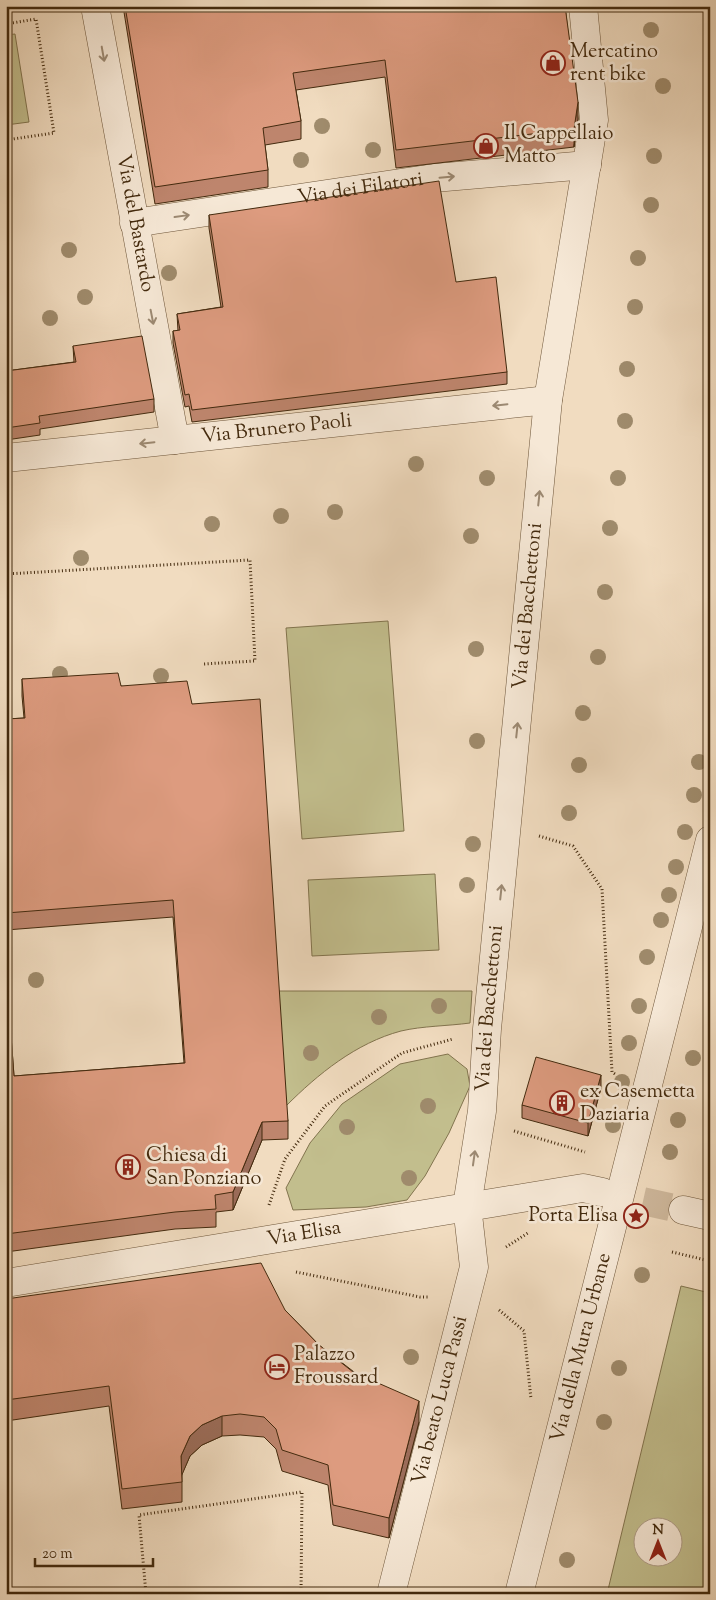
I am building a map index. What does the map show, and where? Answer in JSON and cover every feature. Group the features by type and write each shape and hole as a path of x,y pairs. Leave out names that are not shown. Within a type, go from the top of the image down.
{"street":[{"name":"Via del Bastardo","path":"95,6 176,440"},
{"name":"Via dei Bacchettoni","path":"467,1206 479,1122 548,400 594,120 583,6"},
{"name":"Via dei Filatori","path":"134,223 434,178 587,165"},
{"name":"Via Brunero Paoli","path":"6,458 548,400"},
{"name":"Via della Mura Urbane","path":"518,1594 710,840"},
{"name":"Via Elisa","path":"6,1284 467,1206 584,1188 602,1192"},
{"name":"Via beato Luca Passi","path":"391,1594 474,1267 467,1206"},
{"path":"683,1210 710,1216"}],"path":[{"path":"6,24 36,19 54,133 6,140"},
{"path":"6,574 250,560 256,661 203,664"},
{"path":"507,826 573,846 602,889 612,1072 646,1091"},
{"path":"256,1243 285,1159 324,1106 402,1053 487,1029"},
{"path":"479,1122 591,1154"},
{"path":"474,1267 536,1228"},
{"path":"672,1252 710,1261"},
{"path":"291,1270 420,1297 466,1297 501,1310 524,1331 532,1407"},
{"path":"146,1594 138,1515 302,1492 301,1594"}],"shaded area":[{"path":"15,34 29,122 6,125 6,35"},
{"path":"388,621 404,831 302,839 286,628"},
{"path":"435,874 439,950 312,956 308,880"},
{"path":"278,991 472,991 470,1023 409,1029 384,1036 353,1052 325,1071 286,1106"},
{"path":"448,1054 467,1069 470,1086 449,1133 425,1176 407,1200 366,1207 293,1210 286,1188 310,1143 342,1104 400,1064"},
{"path":"681,1286 710,1293 710,1594 607,1594"}],"building":[{"path":"125,6 565,6 578,102 574,129 396,150 385,60 293,73 301,121 263,128 268,170 155,187"},
{"path":"439,181 456,282 496,277 507,372 192,410 189,394 185,395 173,331 180,330 177,314 223,307 209,215"},
{"path":"142,336 154,399 39,416 40,423 6,428 6,371 76,362 73,346"},
{"path":"118,673 121,686 187,681 192,704 260,699 288,1121 262,1122 233,1192 215,1195 216,1209 175,1212 6,1234 6,968 14,1076 185,1063 173,900 6,913 6,719 25,718 22,679"},
{"name":"ex Casemetta Daziaria","path":"536,1057 601,1075 588,1123 522,1105"},
{"path":"261,1263 285,1310 319,1345 353,1372 419,1401 389,1518 333,1505 328,1465 282,1450 276,1429 264,1417 240,1414 222,1416 202,1425 190,1436 181,1456 182,1482 122,1489 109,1386 6,1400 6,1299"}],"tunnel":[{"path":"602,1192 683,1210"}],"place":[{"name":"Mercatino rent bike","path":"553,63"},
{"name":"Il Cappellaio Matto","path":"486,146"},
{"name":"ex Casemetta Daziaria","path":"562,1103"},
{"name":"Chiesa di San Ponziano","path":"128,1167"},
{"name":"Porta Elisa","path":"636,1216"},
{"name":"Palazzo Froussard","path":"277,1367"}]}
